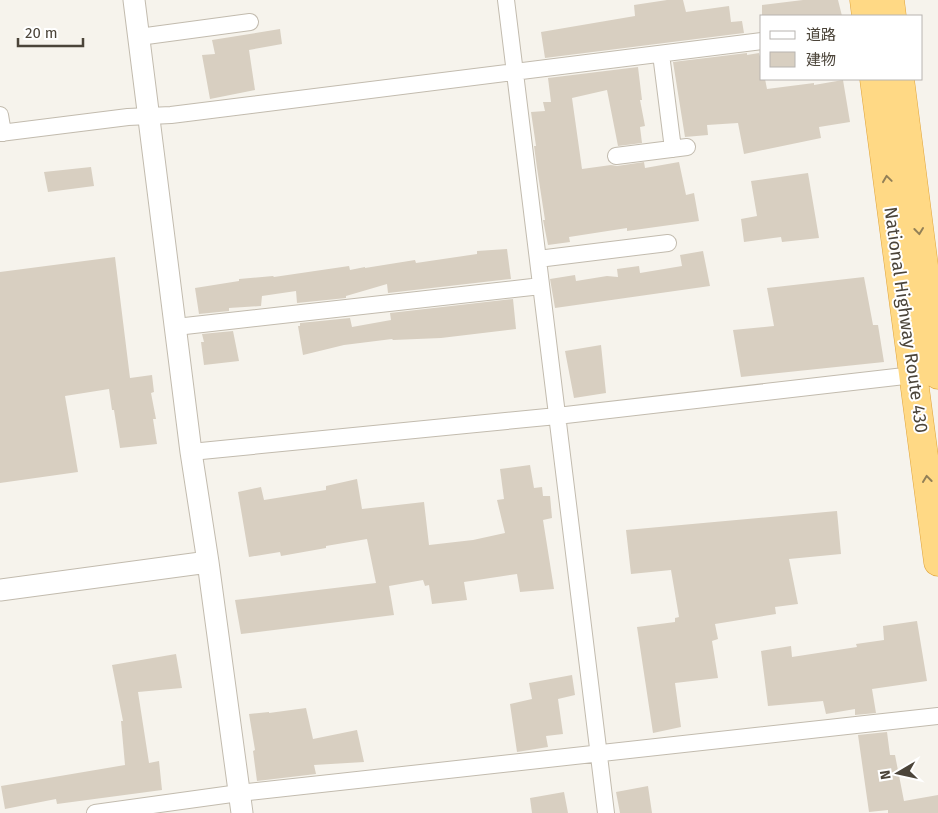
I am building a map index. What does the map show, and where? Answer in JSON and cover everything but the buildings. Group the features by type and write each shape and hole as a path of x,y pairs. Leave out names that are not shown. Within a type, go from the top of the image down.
{"highway":[{"path":"864,0 866,15"},
{"path":"890,0 892,15"},
{"name":"National Highway Route 430","path":"874,80 932,374"},
{"name":"National Highway Route 430","path":"900,80 932,374 938,562"}],"street":[{"path":"134,0 191,452 208,562 240,803"},
{"path":"506,0 606,813"},
{"path":"139,37 250,22"},
{"path":"0,115 1,133 128,117 171,115 760,41"},
{"path":"616,156 680,148 661,54"},
{"path":"538,258 668,243"},
{"path":"176,327 541,286"},
{"path":"191,452 557,416 932,374"},
{"path":"0,590 208,562"},
{"path":"95,813 240,803 599,753 938,716"}]}
